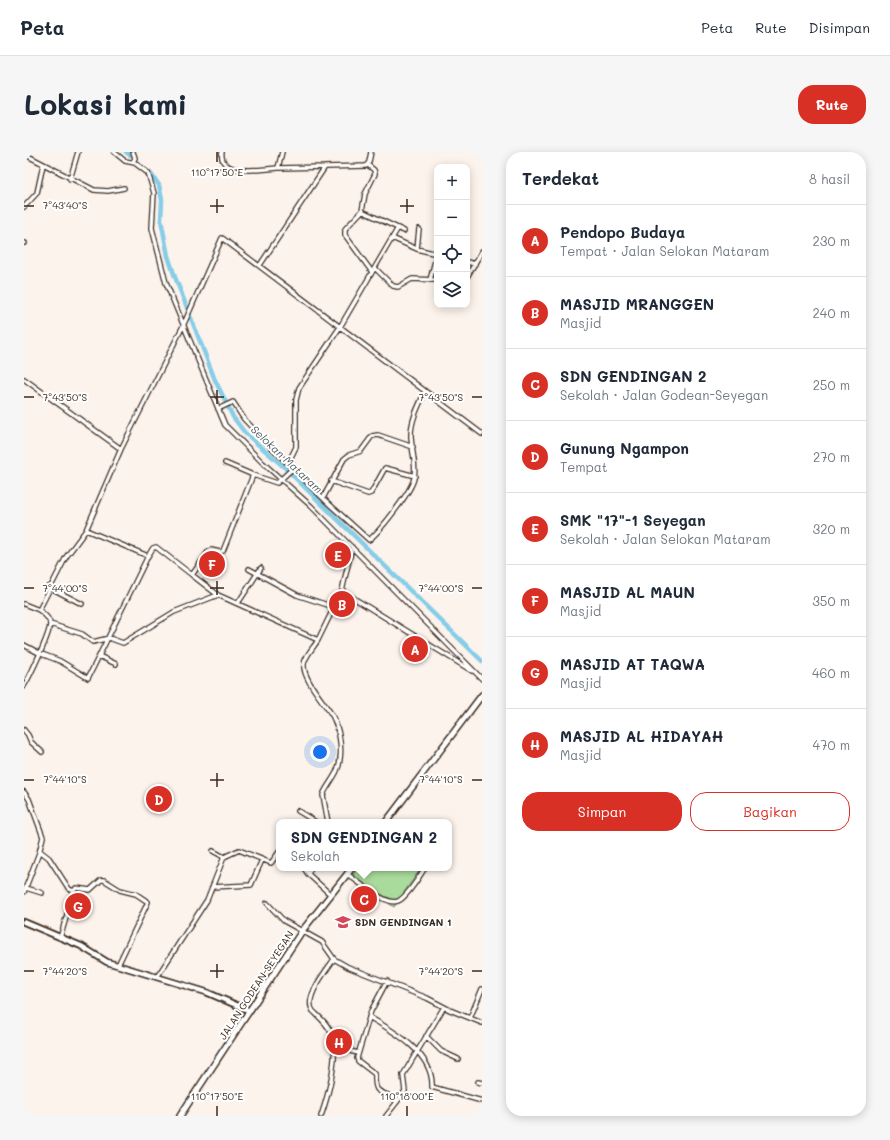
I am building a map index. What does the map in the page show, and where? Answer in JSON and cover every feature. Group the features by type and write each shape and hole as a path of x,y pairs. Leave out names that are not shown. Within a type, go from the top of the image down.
{"main road":[{"path":"388,819 482,695"},
{"name":"JALAN GODEAN-SEYEGAN","path":"180,1116 302,932 350,871"}],"street":[{"path":"70,179 78,152"},
{"path":"114,152 125,161 134,162 146,171 154,193 152,208 153,235 166,283 218,409 230,431 352,547 482,679"},
{"path":"133,152 135,158 134,162"},
{"path":"222,152 221,158 223,163 235,169 363,167 368,164 371,152"},
{"path":"278,168 282,152"},
{"path":"24,154 43,166 100,191 124,188"},
{"path":"368,164 374,170 375,174 365,194 364,212 347,226 344,231 345,235 374,270 393,286 398,287 412,279 434,280"},
{"path":"24,207 37,193 43,166"},
{"path":"260,265 325,167"},
{"path":"364,212 404,231"},
{"path":"225,463 276,483 281,480 292,468 292,457 296,444 298,392 340,327 398,228"},
{"path":"417,249 419,229"},
{"path":"39,610 49,587 66,557 86,530 121,449 183,326 222,238 260,265 482,434"},
{"path":"392,238 417,249 434,253"},
{"path":"470,272 482,251"},
{"path":"470,263 475,264"},
{"path":"430,280 434,265"},
{"path":"24,379 121,449"},
{"path":"218,409 233,402 244,419 292,468 369,540 406,496 415,476 411,437 414,421 425,392"},
{"path":"323,498 344,459 349,454 361,451 372,436 378,435 413,447"},
{"path":"331,481 368,494 371,493 385,468 415,476"},
{"path":"192,575 208,552 211,550 220,552 223,551 253,475"},
{"path":"86,530 148,556"},
{"path":"24,645 57,660 88,678 152,548 156,547 218,595 318,640"},
{"path":"327,819 323,795 339,768 341,759 340,739 333,717 316,694 305,668 305,661 318,640 342,591 352,547"},
{"path":"238,603 255,573 261,568"},
{"path":"249,569 297,595 334,607"},
{"path":"49,587 82,604"},
{"path":"342,591 477,674"},
{"path":"50,624 82,634 93,642 108,638 120,643 126,643 155,622 174,612 218,595"},
{"path":"24,604 39,610 47,617 50,624 24,686"},
{"path":"99,656 116,664"},
{"path":"24,730 31,742 42,752"},
{"path":"24,792 29,799 42,830 43,841 25,890 42,893"},
{"path":"298,810 312,819"},
{"path":"157,978 207,900 224,857 239,850 269,863 273,862 276,857"},
{"path":"40,851 49,858 69,889 74,891"},
{"path":"213,851 224,857"},
{"path":"212,887 251,885 262,860"},
{"path":"306,871 331,896"},
{"path":"347,874 386,901 395,902 401,900 423,871"},
{"path":"60,938 76,888 90,890 101,880 104,880 120,890 136,894 148,902 118,965"},
{"path":"267,903 284,921 322,942 334,960 348,967 387,981 482,1023"},
{"path":"24,922 86,949 107,962 206,992 250,1011"},
{"path":"321,1116 330,1090 334,1047 332,1035 311,1006 315,989 334,960"},
{"path":"387,981 369,1016 357,1060 375,1074 375,1087 397,1102"},
{"path":"470,1018 482,989"},
{"path":"386,1116 405,1091 403,1075 444,1007"},
{"path":"369,1016 417,1050 434,1080 432,1087 482,1101"},
{"path":"426,1036 442,1051 458,1059"},
{"path":"334,1047 358,1053"}],"green space":[{"path":"356,871 419,871 394,907 351,877"}],"waterway":[{"name":"Selokan Mataram","path":"126,152 130,155"},
{"name":"Selokan Mataram","path":"151,174 159,185 162,200 161,220 168,256 175,277 215,380 233,417 245,433 283,466 482,661"}],"place":[{"name":"SMK \"17\"-1 Seyegan","path":"338,555"},
{"name":"MASJID AL MAUN","path":"212,564"},
{"name":"MASJID MRANGGEN","path":"342,604"},
{"name":"Pendopo Budaya","path":"415,649"},
{"name":"Gunung Ngampon","path":"159,799"},
{"name":"SDN GENDINGAN 2","path":"364,899"},
{"name":"MASJID AT TAQWA","path":"78,906"},
{"name":"SDN GENDINGAN 1","path":"343,922"},
{"name":"MASJID AL HIDAYAH","path":"339,1042"}]}
